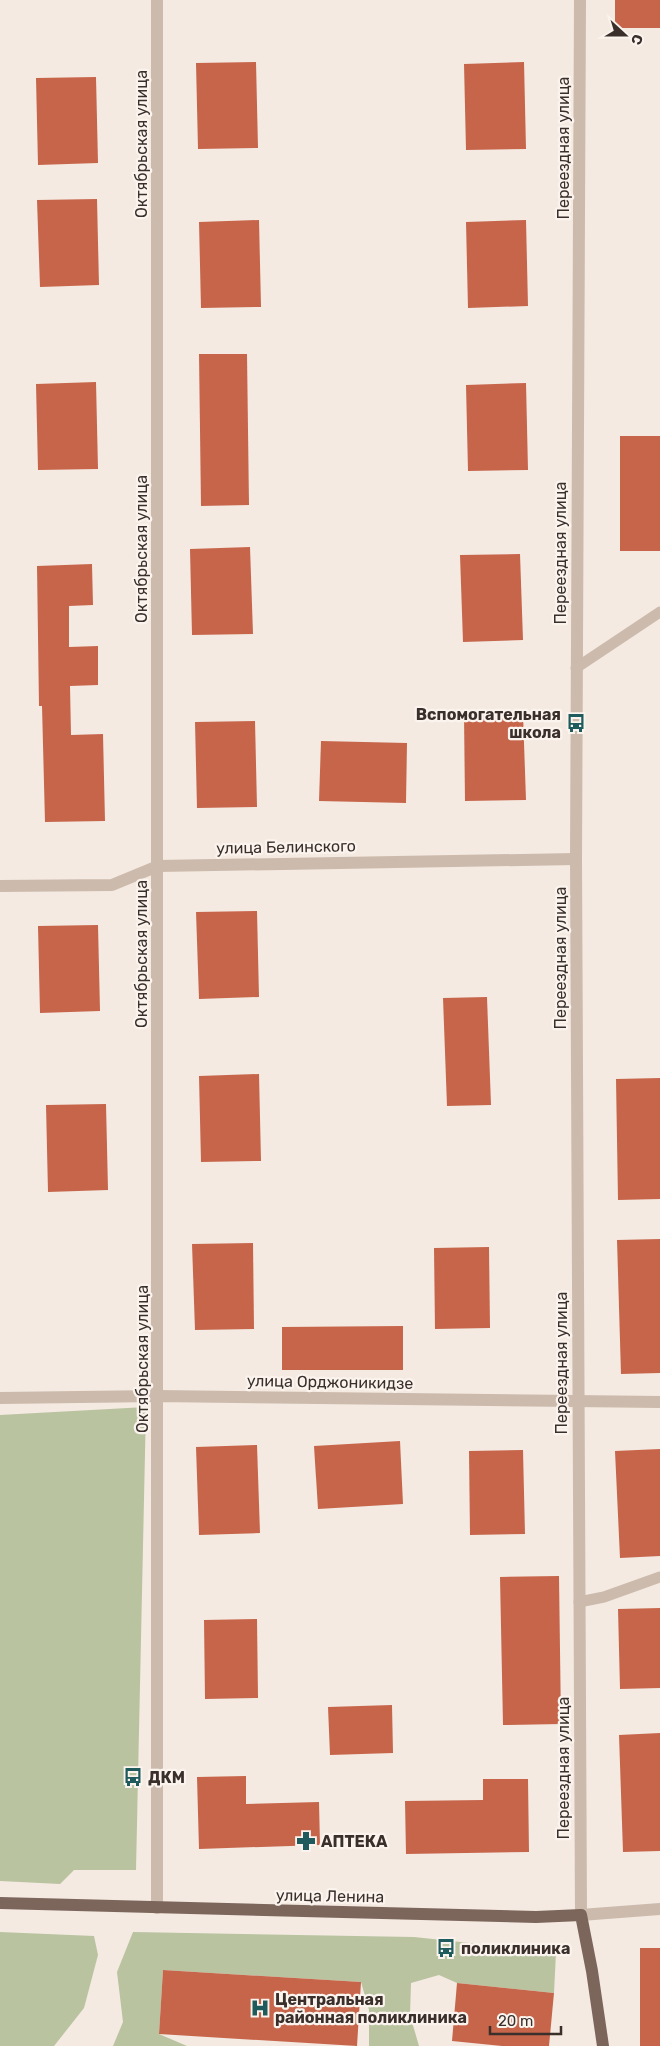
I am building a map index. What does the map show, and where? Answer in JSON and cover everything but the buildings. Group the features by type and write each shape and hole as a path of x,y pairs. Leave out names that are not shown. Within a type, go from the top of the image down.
{"main road":[{"name":"улица Ленина","path":"0,1904 536,1917 581,1915"},
{"path":"581,1915 592,1971 603,2046"}],"street":[{"name":"Октябрьская улица","path":"157,0 157,1908"},
{"name":"Переездная улица","path":"580,0 576,859 577,1403 581,1915"},
{"name":"улица Белинского","path":"0,886 112,886 158,866 576,859"},
{"name":"улица Орджоникидзе","path":"0,1398 158,1396 577,1403 660,1402"},
{"name":"улица Ленина","path":"581,1915 660,1910"}],"lane":[{"path":"576,668 660,612"},
{"path":"579,1602 604,1597 660,1577"}],"green space":[{"path":"146,1407 136,1870 74,1870 60,1884 0,1881 0,1415"},
{"path":"0,1932 94,1936 98,1955 84,2008 54,2046 0,2046"},
{"path":"133,1932 414,1937 556,1952 554,1993 457,1983 439,1975 411,1983 410,2015 419,2046 369,2046 369,2010 361,1982 163,1970 159,2034 187,2046 113,2046 123,2022 117,1972"}],"place":[{"name":"Вспомогательная школа","path":"576,723"},
{"name":"ДКМ","path":"133,1777"},
{"name":"АПТЕКА","path":"306,1841"},
{"name":"поликлиника","path":"446,1948"},
{"name":"Центральная районная поликлиника","path":"260,2008"}]}
